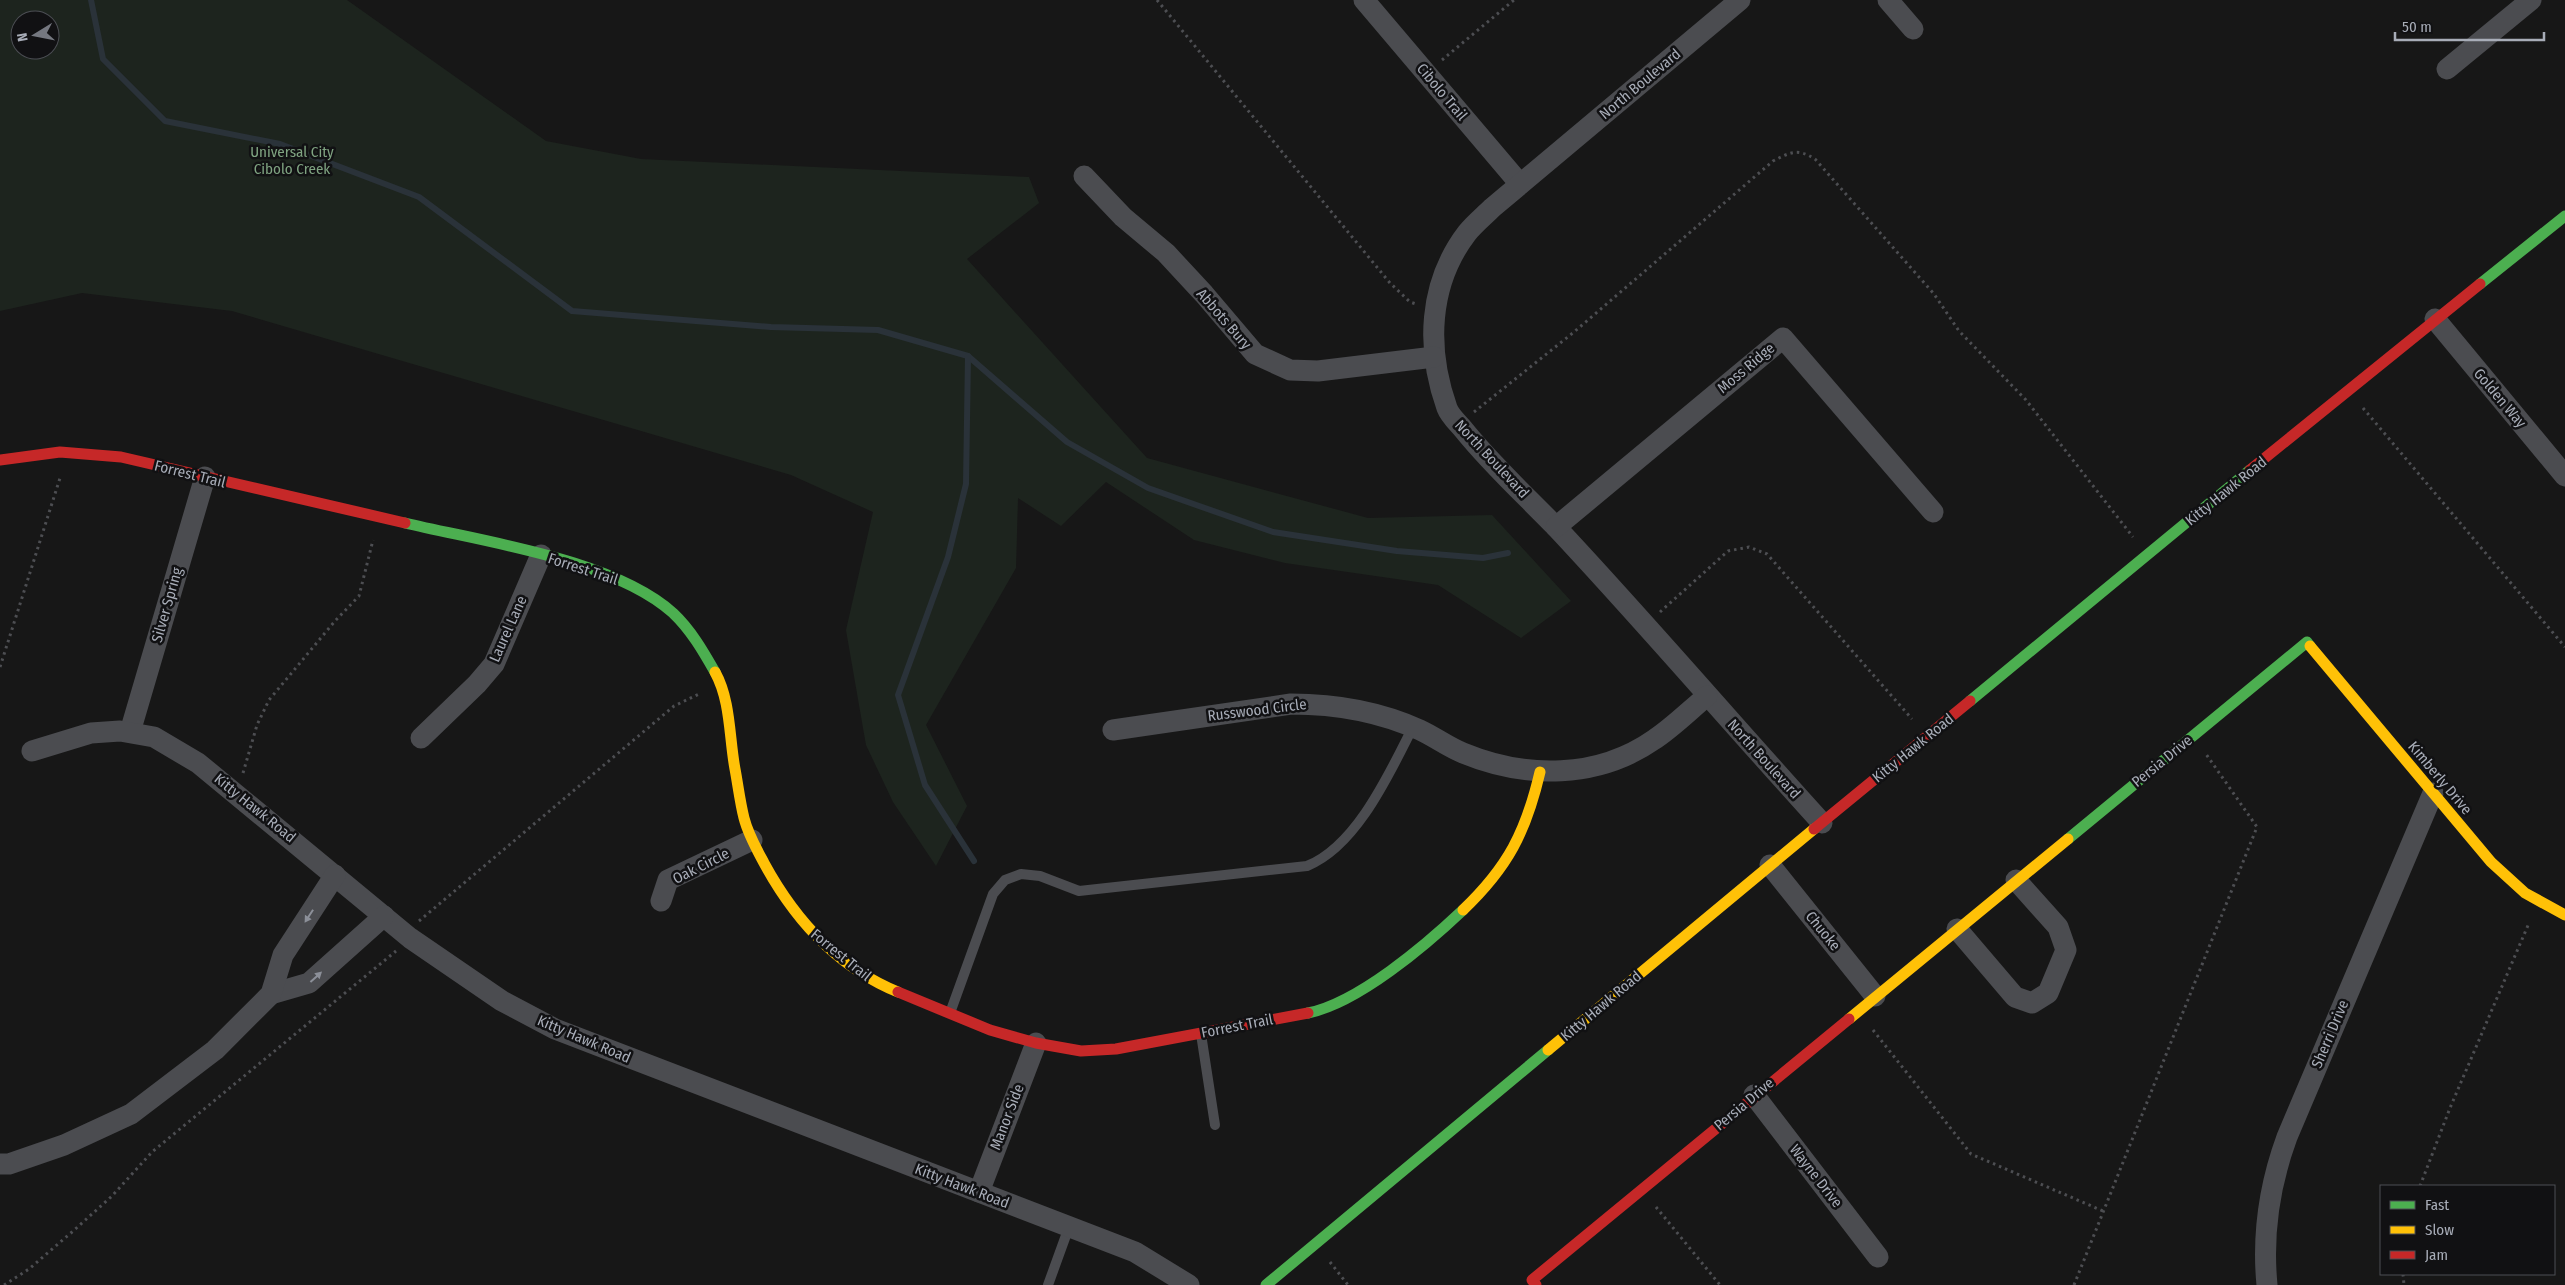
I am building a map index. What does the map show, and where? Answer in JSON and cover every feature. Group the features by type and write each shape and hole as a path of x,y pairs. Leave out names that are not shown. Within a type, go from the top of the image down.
{"street":[{"name":"Cibolo Trail","path":"1364,0 1520,184"},
{"name":"North Boulevard","path":"1740,0 1520,184 1467,233 1449,263 1437,296 1432,331 1434,358 1437,376 1448,410 1459,424 1556,527 1822,823"},
{"path":"1888,0 1912,29"},
{"path":"2447,69 2531,0"},
{"name":"Abbots Bury","path":"1084,176 1123,217 1166,253 1255,354 1290,370 1318,371 1434,358"},
{"name":"Kitty Hawk Road","path":"1266,1285 1770,865 2348,391 2565,216"},
{"name":"Golden Way","path":"2435,320 2565,476"},
{"name":"Moss Ridge","path":"1556,527 1783,338 1933,512"},
{"name":"Forrest Trail","path":"0,460 37,452 69,451 121,457 204,478 541,555 610,575 644,591 674,614 699,643 721,686 728,712 733,760 744,818 752,840 781,894 814,936 872,982 990,1030 1036,1043 1080,1051 1116,1049 1313,1012 1333,1005 1369,986 1474,901 1503,868 1524,832 1537,792 1540,772"},
{"name":"Silver Spring","path":"130,732 204,478"},
{"name":"Laurel Lane","path":"421,738 477,684 494,664 541,555"},
{"name":"Persia Drive","path":"1534,1283 1754,1095 2307,642"},
{"name":"Kimberly Drive","path":"2307,642 2491,862 2519,889 2565,915"},
{"path":"1540,772 1586,769 1622,758 1655,739 1707,696"},
{"name":"Russwood Circle","path":"1113,730 1291,704 1318,704 1371,712 1413,727 1462,753 1498,765 1540,772"},
{"name":"Kitty Hawk Road","path":"32,751 91,733 130,732 154,737 198,763 404,934 502,1001 555,1029 1134,1252 1189,1285"},
{"name":"Sherri Drive","path":"2267,1285 2265,1226 2277,1166 2287,1137 2433,793"},
{"name":"Oak Circle","path":"661,901 668,880 752,840"},
{"name":"Chuoke","path":"1770,865 1875,996"},
{"path":"0,1164 8,1164 64,1145 131,1114 215,1050 271,994 284,955 335,875"},
{"path":"1957,929 2015,997 2032,1004 2048,993 2066,950 2058,928 2016,880"},
{"path":"271,994 309,982 384,916"},
{"name":"Manor Side","path":"979,1192 1036,1043"},
{"name":"Wayne Drive","path":"1754,1095 1878,1257"}],"lane":[{"path":"950,1014 993,894 1005,880 1021,874 1040,876 1078,891 1307,866 1320,861 1334,849 1369,809 1413,727"},
{"path":"1201,1033 1215,1125"},
{"path":"1048,1285 1069,1227"}],"path":[{"path":"1158,0 1390,283 1410,302 1435,312"},
{"path":"1426,74 1514,0"},
{"path":"1459,424 1574,332 1773,161 1789,153 1802,152 1815,159 1934,294 1959,330 2026,400 2147,556"},
{"path":"2348,391 2565,647"},
{"path":"0,667 69,451"},
{"path":"235,792 248,759 257,724 268,700 334,621 359,596 378,518"},
{"path":"1644,626 1728,551 1750,547 1767,554 1927,736"},
{"path":"4,1285 29,1269 72,1232 112,1196 152,1152 395,952 404,934 674,706 721,686"},
{"path":"2074,1285 2257,827 2228,782 2192,736"},
{"path":"2420,1185 2450,1108 2539,902"},
{"path":"1857,1010 1971,1154 2103,1211"},
{"path":"1642,1189 1720,1285"},
{"path":"1315,1244 1348,1285"}],"green space":[{"name":"Universal City Cibolo Creek","path":"0,0 347,0 546,141 641,159 1029,177 1039,203 967,259 1147,458 1368,518 1492,515 1571,601 1521,638 1438,585 1285,563 1194,540 1106,482 1061,526 1018,498 1016,568 926,725 967,806 936,866 893,802 866,745 846,630 873,512 791,475 232,311 82,293 0,311"}],"waterway":[{"path":"91,0 103,59 165,121 280,144 419,197 572,311 771,327 878,330 968,356 1067,442 1148,488 1273,532 1397,551 1483,558 1508,553"},
{"path":"968,356 966,484 948,557 898,695 925,785 974,861"}],"traffic: fast":[{"path":"2480,284 2565,216"},
{"path":"1970,701 2250,470"},
{"path":"405,523 546,555 617,579 647,594 673,613 691,634 715,672"},
{"path":"2068,839 2307,642 2310,646"},
{"path":"1308,1013 1348,998 1369,985 1411,955 1463,910"},
{"path":"1266,1285 1548,1050"}],"traffic: slow":[{"path":"2310,646 2491,862 2525,893 2565,915"},
{"path":"715,672 727,707 733,757 744,818 750,835 776,884 789,904 820,940 856,969 876,982 898,992"},
{"path":"1463,910 1492,879 1513,847 1528,813 1540,772"},
{"path":"1548,1050 1814,829"},
{"path":"1849,1019 2068,839"}],"traffic: jam":[{"path":"2250,470 2480,284"},
{"path":"0,460 60,452 121,457 405,523"},
{"path":"1814,829 1970,701"},
{"path":"898,992 990,1030 1036,1043 1081,1051 1116,1049 1308,1013"},
{"path":"1536,1285 1532,1280 1849,1019"}]}
